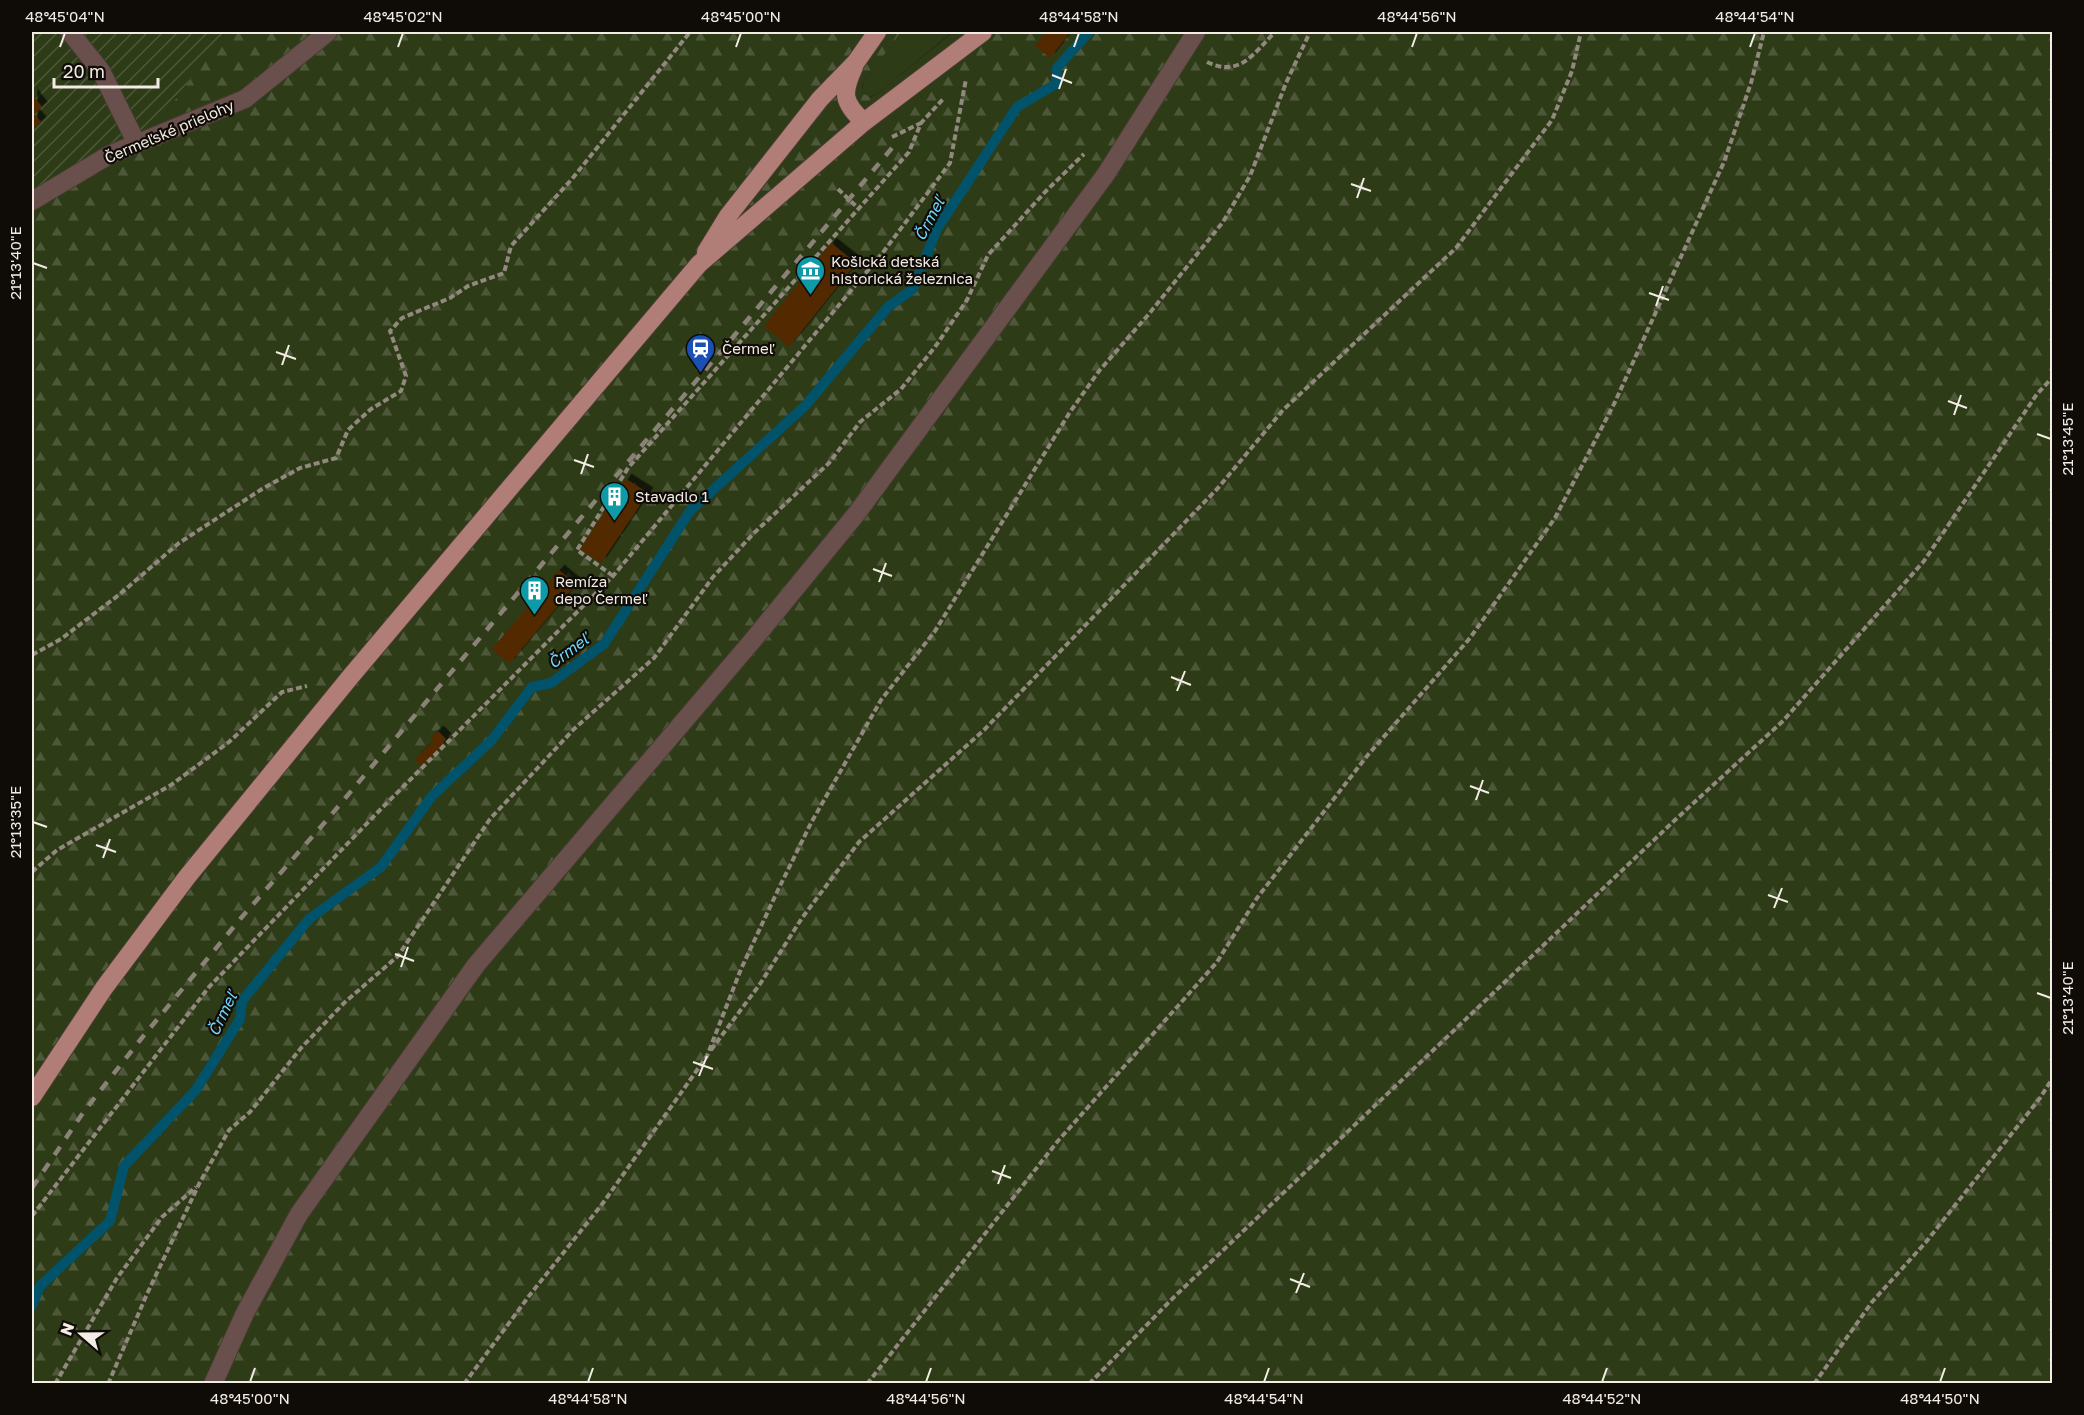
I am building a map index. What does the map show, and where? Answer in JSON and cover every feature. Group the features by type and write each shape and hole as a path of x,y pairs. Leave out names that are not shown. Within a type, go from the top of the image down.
{"main road":[{"path":"32,1097 104,988 187,878 351,676 699,264 728,216 820,99 856,62 877,32"},
{"path":"699,264 864,122 983,32"},
{"path":"856,62 848,79 846,100 864,122"}],"street":[{"path":"70,32 101,71 136,142"},
{"name":"Čermeľské prielohy","path":"32,201 109,155 136,142 245,99 328,32"},
{"path":"213,1383 245,1313 299,1214 476,965 753,640 856,513 1106,174 1196,32"}],"path":[{"path":"32,655 61,639 120,594 179,543 262,489 300,468 336,458 348,430 371,410 401,392 406,376 390,331 402,318 450,298 468,286 504,273 511,246 572,179 690,32"},
{"path":"1185,49 1210,64 1227,68 1245,63 1275,32"},
{"path":"707,1056 741,969 788,871 832,785 875,710 935,631 1070,412 1099,371 1223,222 1250,176 1286,83 1310,32"},
{"path":"464,1383 603,1203 760,984 802,918 859,842 984,730 1218,488 1283,410 1456,248 1552,120 1572,71 1581,32"},
{"path":"867,1383 1057,1142 1217,962 1257,898 1367,756 1470,638 1555,518 1615,402 1724,162 1752,83 1764,32"},
{"path":"32,1216 209,987 613,576 884,251 947,168 968,71 960,80"},
{"path":"613,576 577,550 628,468 909,152 921,123 944,97"},
{"path":"108,1383 147,1293 199,1184 229,1130 250,1112 300,1048 344,1003 398,956 490,819 574,729 654,658 713,577 754,533 829,464 860,422 901,389 935,347 967,300 988,255 1045,192 1087,152"},
{"path":"838,189 858,208"},
{"path":"1089,1383 1184,1288 1675,820 1784,721 1924,561 2037,394 2052,378"},
{"path":"32,872 57,850 171,785 229,742 282,692 351,676"},
{"path":"1814,1383 1872,1302 1926,1242 2040,1098 2052,1079"},
{"path":"55,1383 117,1278 162,1217 199,1184"}],"green space":[{"path":"32,32 226,32 143,142 32,206"},
{"path":"226,32 901,32 864,82 862,87 864,94 871,97 951,32 2052,32 2052,1383 32,1384 32,206 143,142"},
{"path":"901,32 952,32 877,94 868,97 862,91 864,82"}],"building":[{"path":"1046,32 1070,32 1050,58 1035,46"},
{"path":"32,94 42,107 34,114 41,122 32,130"},
{"name":"Košická detská historická železnica","path":"831,243 856,263 789,347 764,326"},
{"name":"Stavadlo 1","path":"626,479 648,493 601,563 580,549"},
{"name":"Remíza depo Čermeľ","path":"559,570 576,584 509,664 492,649"},
{"path":"438,731 446,739 443,742 445,744 421,766 415,759 434,741 430,738"}],"waterway":[{"name":"Črmeľ","path":"32,1306 40,1286 110,1221 124,1166 196,1090 240,1019 242,1001 309,919 381,867 432,796 491,741 532,687 551,683 604,644 690,511 805,406 888,307 913,289 937,229 1017,107 1056,84 1057,68 1089,32"}],"railway":[{"path":"32,1188 85,1110 241,918 326,821 892,148"}],"place":[{"name":"Košická detská historická železnica","path":"810,296"},
{"name":"Čermeľ","path":"701,374"},
{"name":"Stavadlo 1","path":"614,522"},
{"name":"Remíza depo Čermeľ","path":"534,616"}]}
